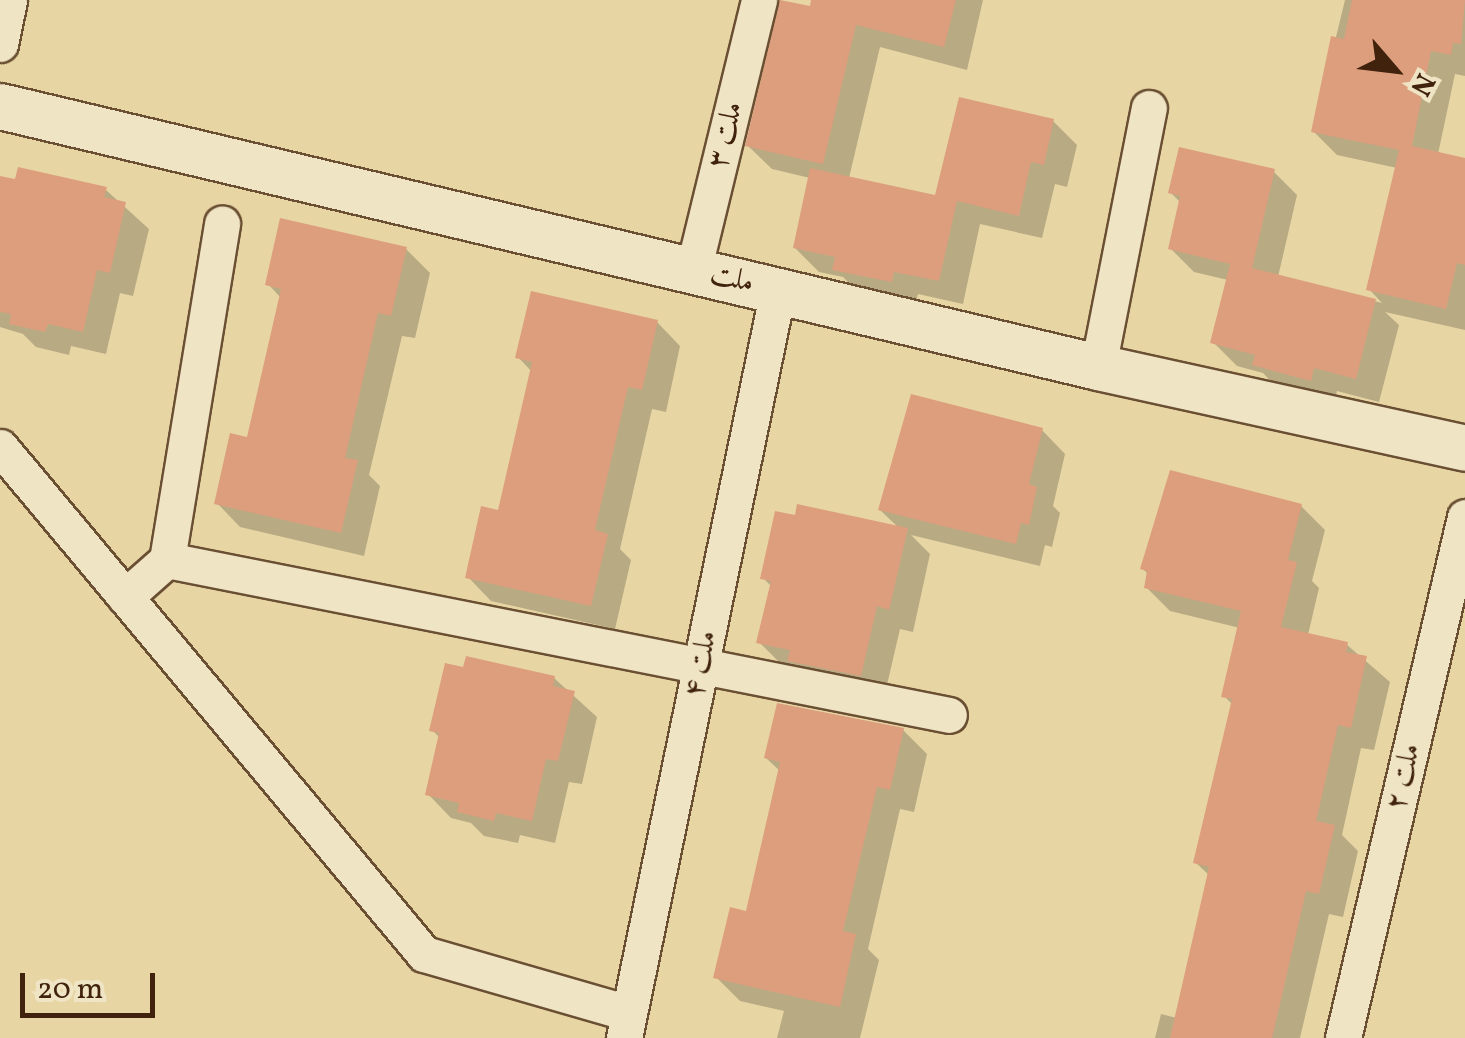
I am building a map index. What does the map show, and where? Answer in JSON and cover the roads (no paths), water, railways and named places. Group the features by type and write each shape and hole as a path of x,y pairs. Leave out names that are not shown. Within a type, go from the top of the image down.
{"street":[{"path":"0,44 10,0"},
{"name":"ملت ۳","path":"694,271 759,0"},
{"name":"ملت","path":"0,106 1098,367 1465,448"},
{"path":"1098,367 1149,108"},
{"path":"126,597 167,560 222,223"},
{"name":"ملت ۴","path":"626,1026 778,290"},
{"path":"0,446 424,954 626,1026"},
{"name":"ملت ۲","path":"1343,1038 1465,517"},
{"path":"167,560 702,663 948,716"}]}
